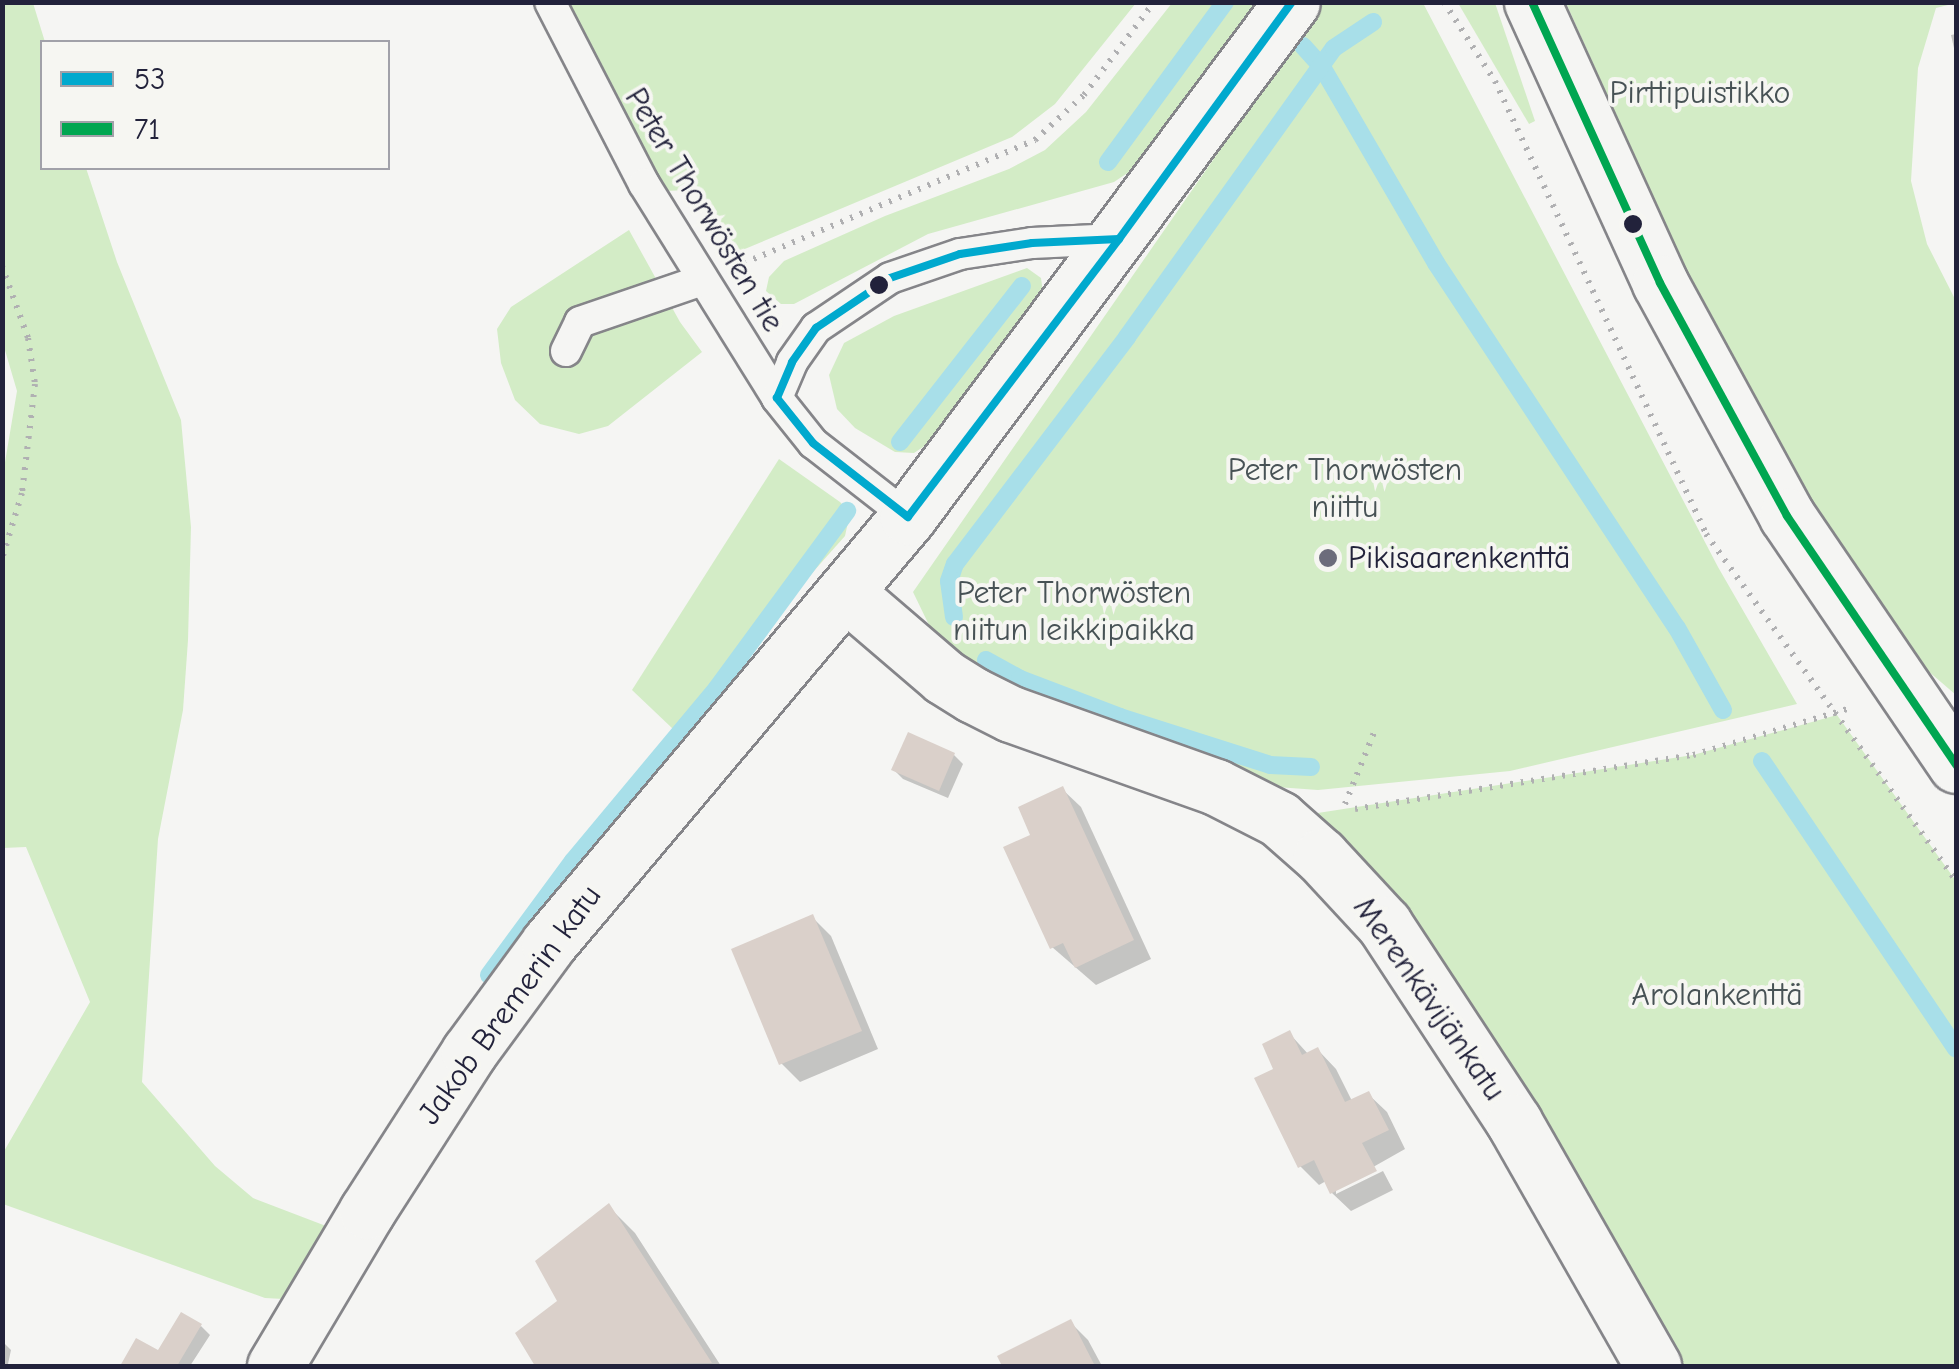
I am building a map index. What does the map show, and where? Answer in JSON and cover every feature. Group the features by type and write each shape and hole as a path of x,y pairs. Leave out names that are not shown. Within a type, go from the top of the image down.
{"street":[{"name":"Jakob Bremerin katu","path":"275,1366 459,1068 538,958 716,740 908,518 1292,2"},
{"path":"1532,2 1669,300 1787,516 1956,765"},
{"name":"Merenkävijänkatu","path":"845,592 944,678 974,695 1011,714 1216,786 1279,820 1321,856 1384,924 1514,1122 1653,1366"}],"lane":[{"name":"Peter Thorwösten tie","path":"550,2 635,167 777,398 813,444 908,518"},
{"path":"777,398 792,362 816,328 890,278 960,254 1032,243 1119,239"},
{"path":"566,350 580,322 703,280"}],"path":[{"path":"703,280 1035,140 1084,95 1154,2"},
{"path":"2,266 28,338 35,384 22,493 2,559"},
{"path":"1375,730 1342,810 1693,754 1837,715 1899,684"}],"green space":[{"path":"3,3 33,3 44,40 40,40 40,170 87,170 117,262 181,420 191,527 188,640 183,710 158,839 142,1082 215,1166 253,1198 326,1226 284,1299 265,1298 3,1204 3,1153 90,1002 26,847 3,848 2,480 17,391 2,340"},
{"path":"566,3 1136,3 1055,104 1012,137 740,251 692,190 663,191"},
{"path":"1172,3 1259,3 1138,166 1114,182 928,234 794,304 781,304 766,291 769,277 784,261 885,216 1009,169 1045,150 1086,112"},
{"name":"Peter Thorwösten niittu","path":"1322,3 1423,3 1718,567 1797,704 1510,771 1318,790 1262,786 1013,698 944,656 913,592"},
{"path":"1458,3 1495,3 1535,121 1529,124"},
{"name":"Pirttipuistikko","path":"1566,3 1956,3 1936,8 1918,68 1911,181 1927,244 1956,301 1956,695 1920,664 1847,561 1765,420 1680,258"},
{"path":"629,230 680,322 702,352 608,426 579,434 540,424 515,400 501,363 497,329 511,307"},
{"path":"1027,268 1041,278 1043,293 926,445 914,453 895,452 855,428 837,409 829,375 844,343 894,316"},
{"path":"779,459 850,513 845,536 673,729 632,690"},
{"name":"Arolankenttä","path":"1837,715 1956,881 1956,1366 1653,1366 1514,1122 1279,819 1693,755"}],"building":[{"path":"908,732 955,753 939,791 891,770"},
{"path":"1063,786 1134,940 1075,968 1063,943 1050,949 1003,847 1030,835 1018,807"},
{"path":"813,914 862,1031 779,1065 731,949"},
{"path":"1290,1030 1302,1055 1318,1047 1345,1102 1369,1091 1389,1130 1362,1143 1377,1171 1330,1194 1314,1160 1298,1168 1254,1078 1273,1069 1262,1044"},
{"path":"609,1203 712,1363 535,1366 515,1333 557,1301 535,1261"},
{"path":"181,1312 202,1324 177,1366 120,1366 136,1338 158,1350"},
{"path":"1071,1319 1095,1366 1002,1366 997,1356"}],"waterway":[{"path":"1108,162 1225,2"},
{"path":"954,617 949,581 955,564 1127,337 1334,48 1373,22"},
{"path":"1303,46 1322,67 1436,263 1677,628 1723,710"},
{"path":"900,442 1022,286"},
{"path":"489,975 573,861 717,688 847,511"},
{"path":"986,660 1020,679 1120,717 1270,765 1311,767"},
{"path":"1762,761 1956,1049"}],"transit line":[{"name":"53","path":"1119,239 1292,2"},
{"name":"71","path":"1532,2 1660,283 1787,516 1956,765"},
{"name":"53","path":"1119,239 908,517 813,443 777,398 792,362 816,328 890,278 960,254 1032,243 1119,239"}],"place":[{"name":"Pikisaarenkenttä","path":"1328,558"}],"park label":[{"name":"Peter Thorwösten niitun leikkipaikka","path":"1074,612"}]}
